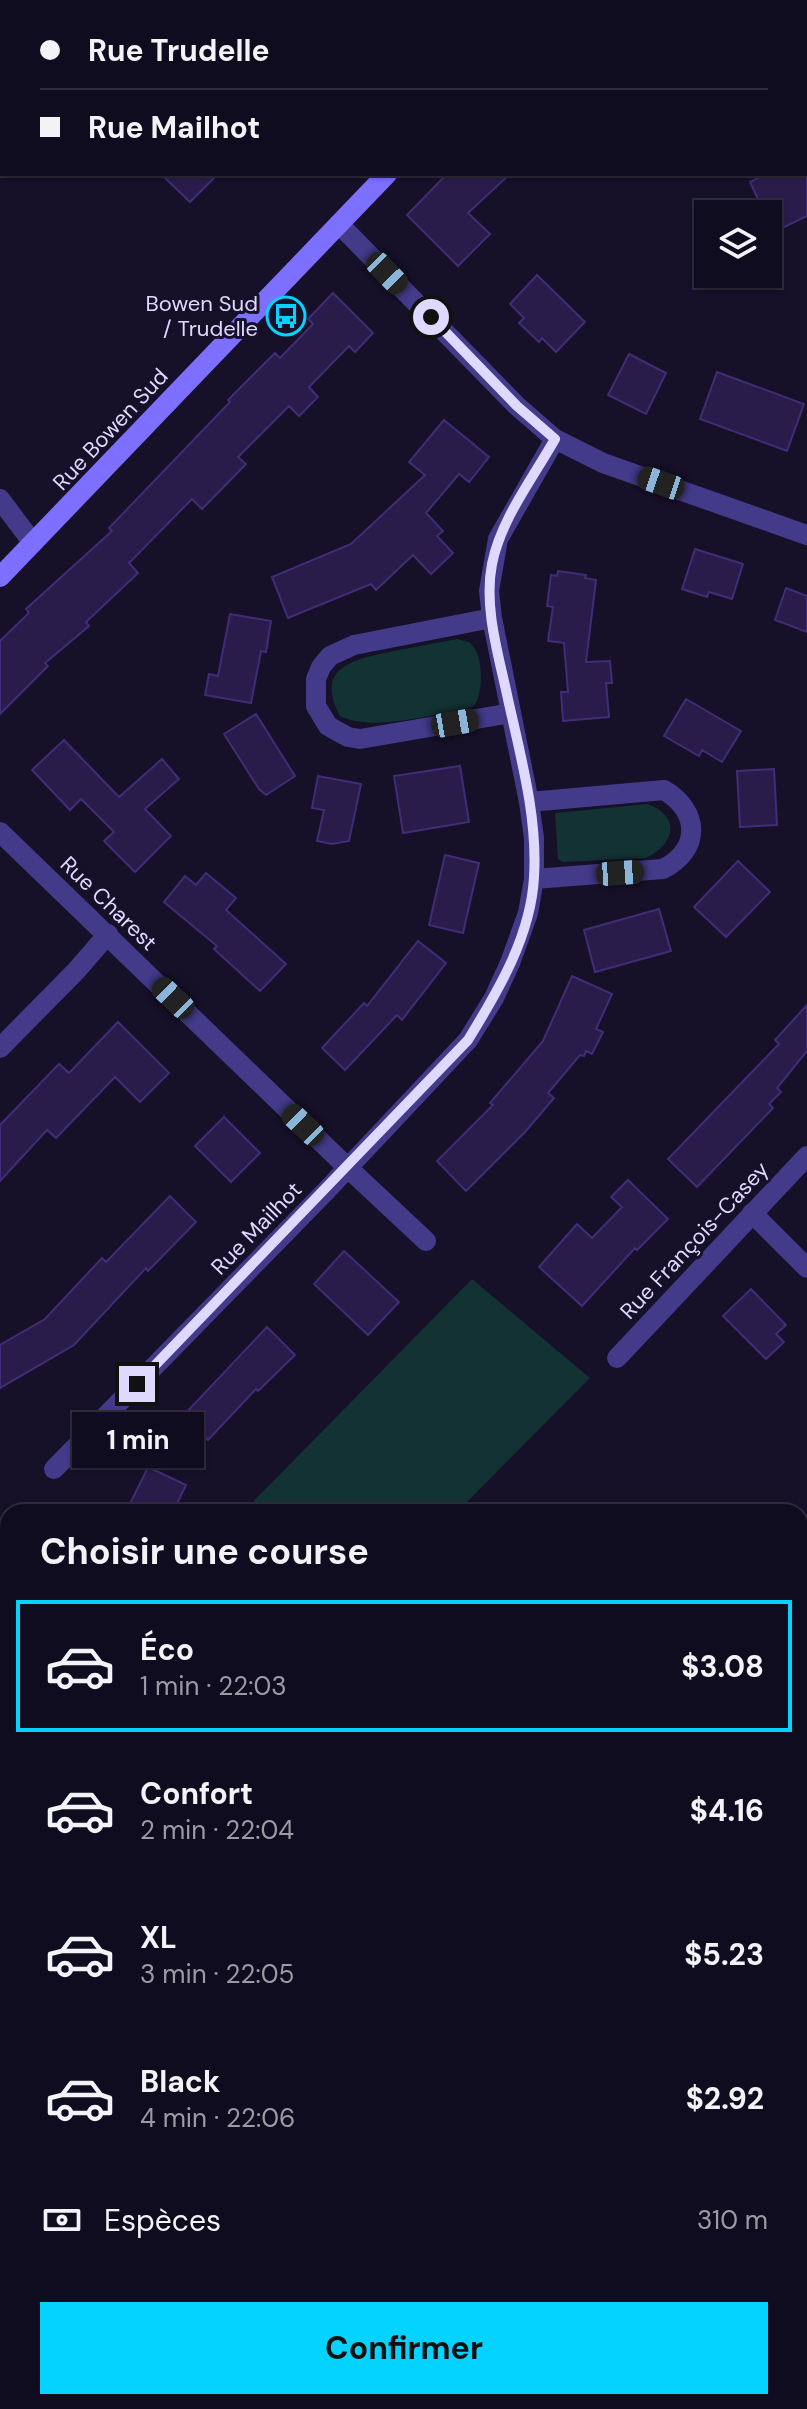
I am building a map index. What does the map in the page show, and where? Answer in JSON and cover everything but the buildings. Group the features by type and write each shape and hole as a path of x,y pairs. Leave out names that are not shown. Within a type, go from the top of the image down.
{"street":[{"name":"Rue Bowen Sud","path":"0,577 385,176"},
{"path":"339,224 517,406 555,439 603,463 807,535"},
{"name":"Rue Mailhot","path":"54,1469 468,1040 494,998 528,913 534,879 534,838 489,591 498,539 555,439"},
{"path":"0,499 33,543"},
{"path":"492,618 341,649 321,667 316,679 316,706 328,726 348,737 360,739 511,713"},
{"path":"529,802 664,790 676,797 691,821 689,845 674,864 663,869 534,879"},
{"name":"Rue Charest","path":"0,832 426,1241"},
{"path":"0,1048 108,934"},
{"name":"Rue François-Casey","path":"617,1358 807,1156"},
{"path":"752,1213 807,1268"}],"green space":[{"path":"457,639 475,648 480,664 481,684 473,707 387,722 354,721 340,716 332,686 335,676 343,668 366,658"},
{"path":"648,804 666,816 670,823 668,839 656,852 646,858 563,862 558,859 555,813"},
{"path":"472,1279 590,1378 465,1504 251,1504"}],"place":[{"name":"Bowen Sud / Trudelle","path":"286,316"}],"route":[{"path":"137,1384 468,1040 494,998 528,913 534,879 534,838 489,591 498,539 555,439 517,406 431,317"}]}
